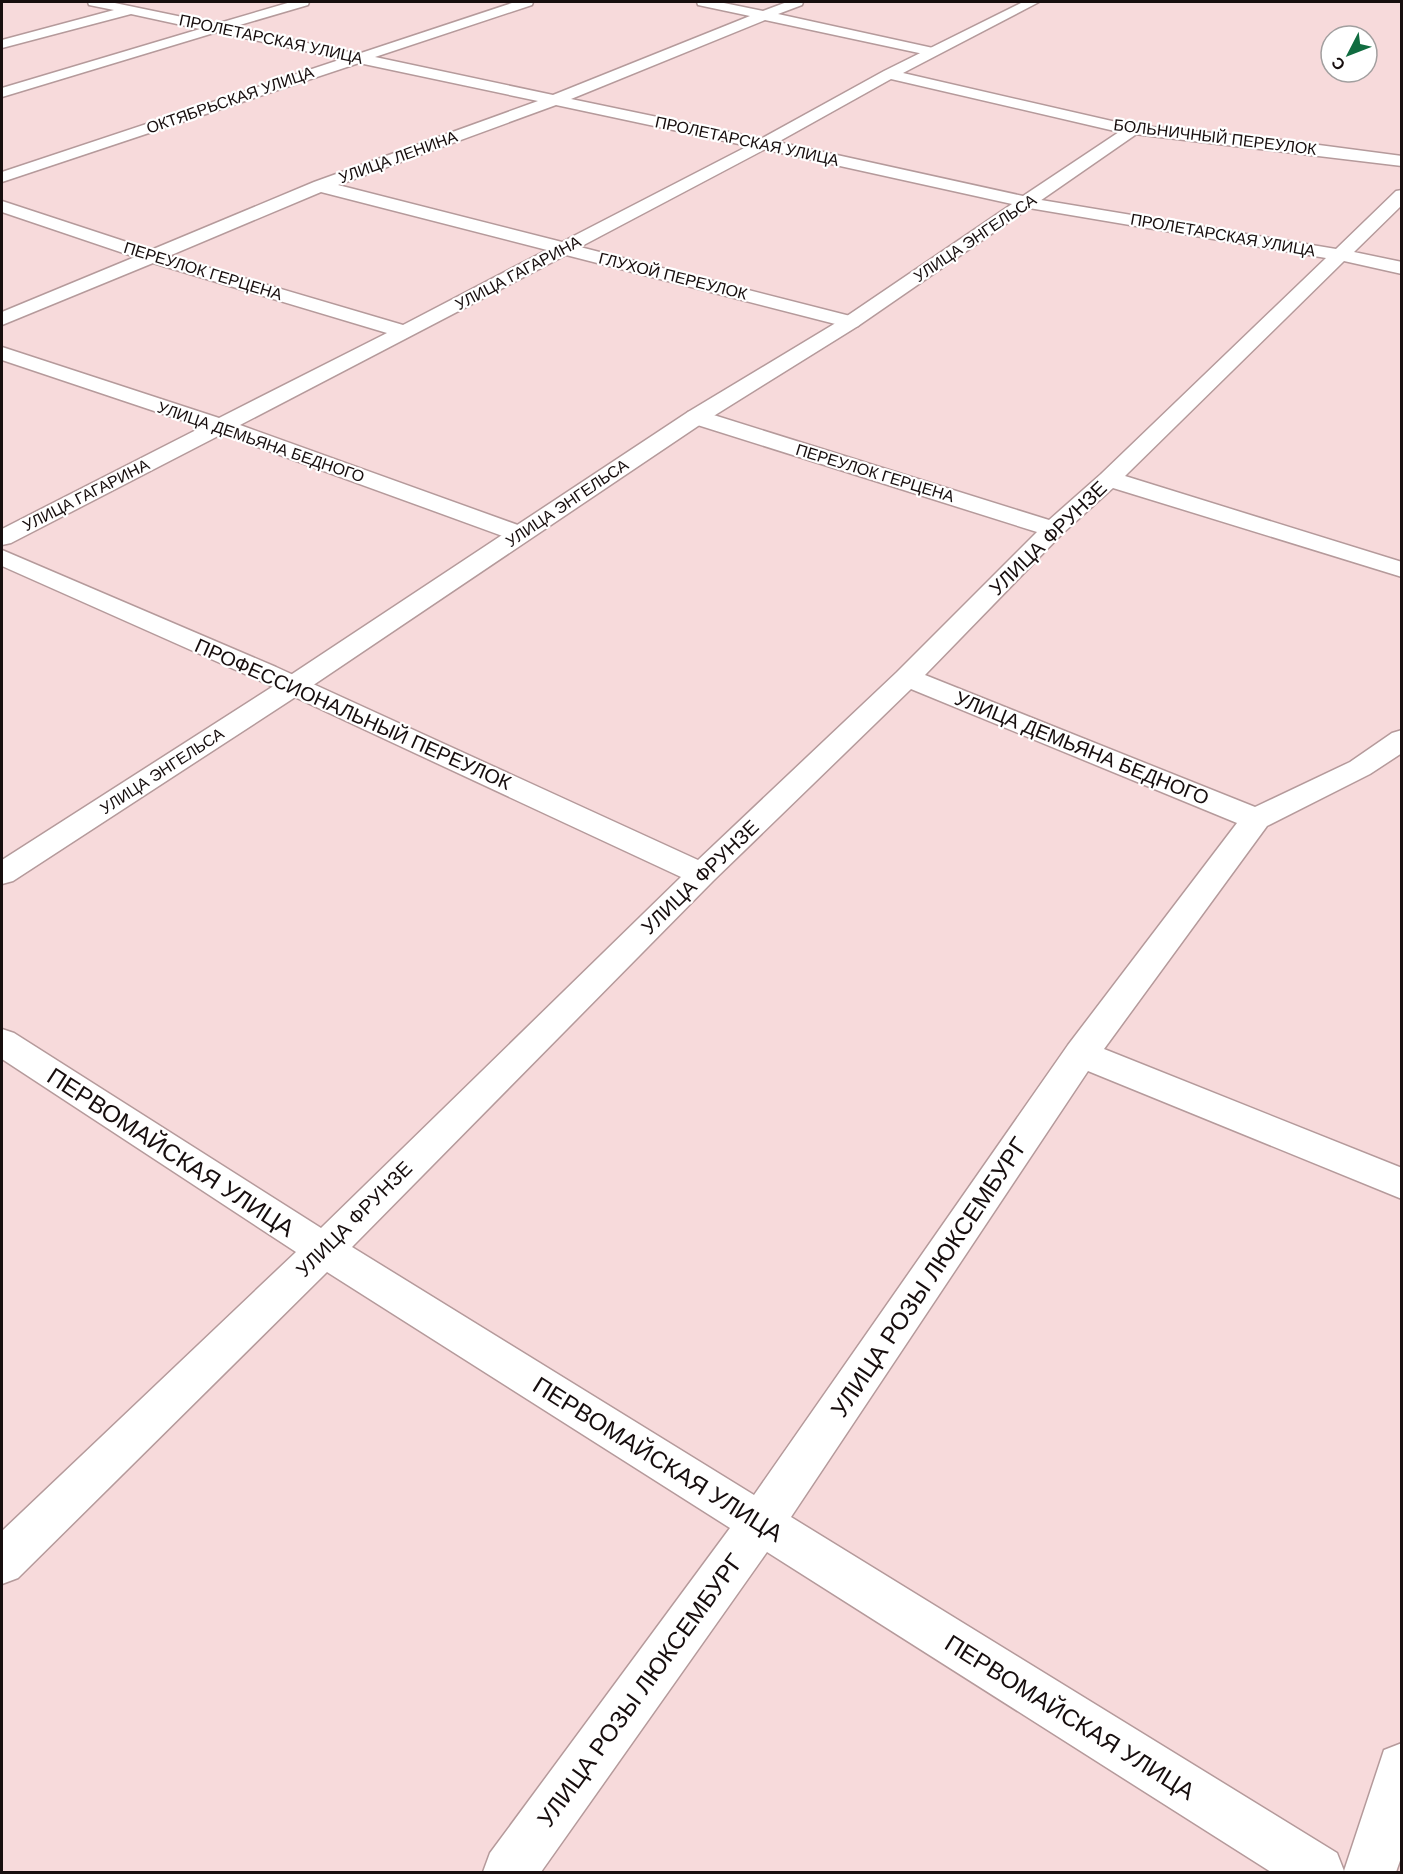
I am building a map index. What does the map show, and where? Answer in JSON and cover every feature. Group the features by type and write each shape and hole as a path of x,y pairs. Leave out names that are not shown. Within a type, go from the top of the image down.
{"street":[{"name":"ПРОЛЕТАРСКАЯ УЛИЦА","path":"94,2 1029,202 1341,255 1401,268"},
{"path":"2,44 164,2"},
{"path":"2,93 303,2"},
{"name":"ОКТЯБРЬСКАЯ УЛИЦА","path":"2,177 356,57 527,2"},
{"path":"703,2 933,52"},
{"name":"УЛИЦА ЛЕНИНА","path":"2,319 320,186 554,100 797,2"},
{"name":"УЛИЦА ГАГАРИНА","path":"2,538 405,332 763,144 889,74 1032,2"},
{"name":"БОЛЬНИЧНЫЙ ПЕРЕУЛОК","path":"889,74 1132,130 1281,145 1401,161"},
{"name":"УЛИЦА ЭНГЕЛЬСА","path":"2,874 293,686 696,417 851,322 1132,130"},
{"name":"ГЛУХОЙ ПЕРЕУЛОК","path":"320,186 851,322"},
{"name":"УЛИЦА ФРУНЗЕ","path":"2,1562 324,1250 702,874 907,678 1053,529 1109,479 1401,195"},
{"name":"ПЕРЕУЛОК ГЕРЦЕНА","path":"2,206 151,256 405,332"},
{"name":"УЛИЦА ДЕМЬЯНА БЕДНОГО","path":"2,353 221,426 520,534"},
{"name":"ПЕРЕУЛОК ГЕРЦЕНА","path":"696,417 1053,529"},
{"path":"1109,479 1401,570"},
{"name":"ПРОФЕССИОНАЛЬНЫЙ ПЕРЕУЛОК","path":"2,557 293,686 702,874"},
{"name":"УЛИЦА ДЕМЬЯНА БЕДНОГО","path":"907,678 1256,819"},
{"name":"УЛИЦА РОЗЫ ЛЮКСЕМБУРГ","path":"509,1872 761,1523 1081,1054 1256,819 1360,768 1401,739"},
{"name":"ПЕРВОМАЙСКАЯ УЛИЦА","path":"2,1042 324,1250 1318,1872"},
{"path":"1081,1054 1401,1184"},
{"path":"1370,1872 1401,1768"}]}
